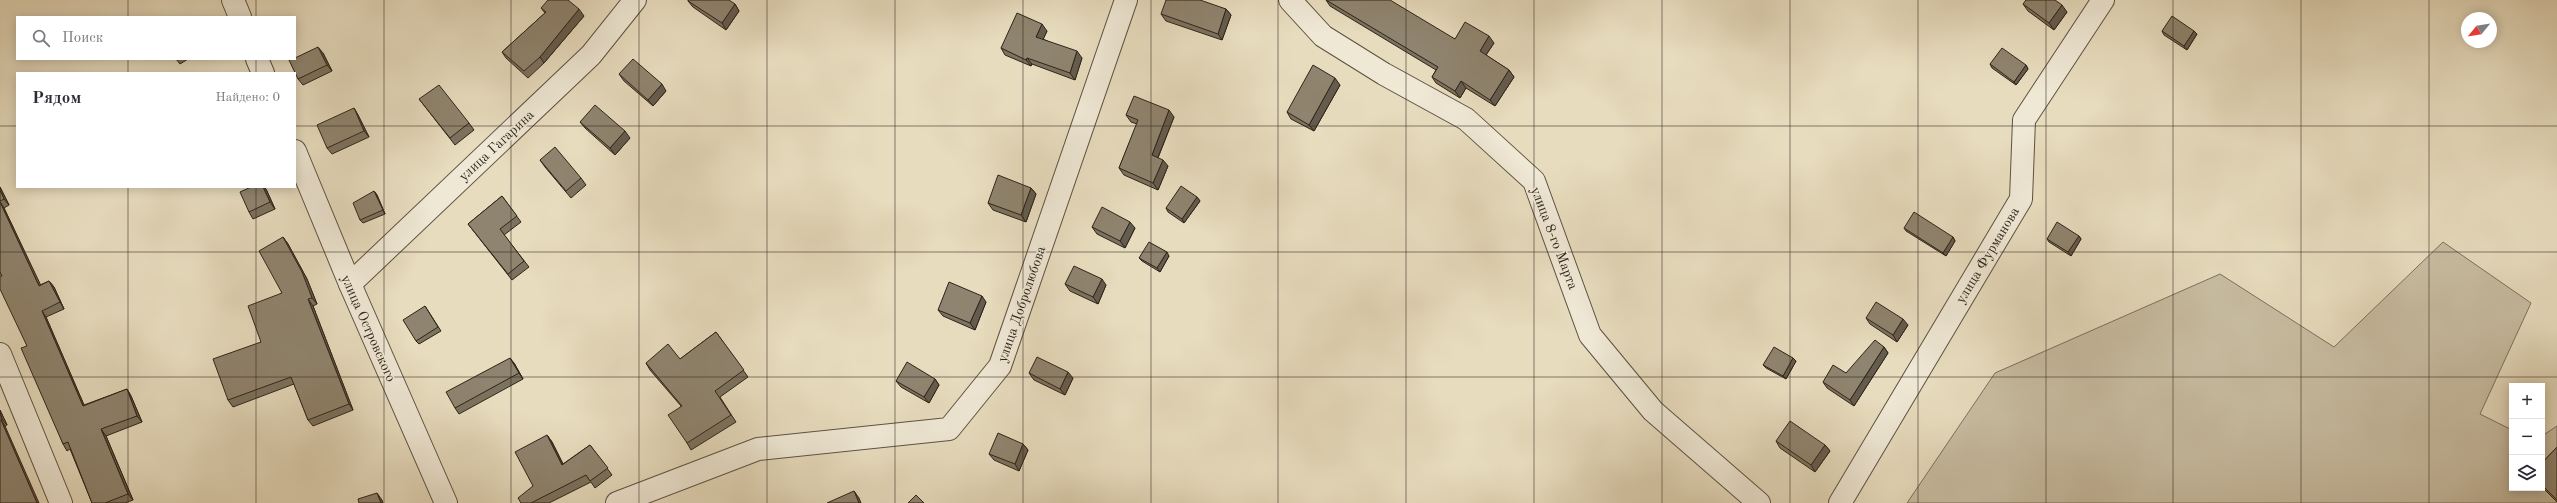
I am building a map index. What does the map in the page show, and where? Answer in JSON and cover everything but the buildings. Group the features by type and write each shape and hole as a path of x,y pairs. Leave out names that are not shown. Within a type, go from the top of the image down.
{"street":[{"path":"233,0 240,16"},
{"name":"улица Гагарина","path":"350,284 591,55 635,0"},
{"name":"улица Добролюбова","path":"617,503 758,449 949,429 1000,366 1126,0"},
{"name":"улица 8-го Марта","path":"1290,0 1323,36 1384,74 1466,119 1534,181 1590,335 1653,411 1759,503"},
{"name":"улица Фурманова","path":"1840,503 2021,199 2024,120 2103,0"},
{"path":"257,60 263,72"},
{"name":"улица Островского","path":"296,153 350,284 446,503"},
{"path":"0,354 61,503"}],"shaded area":[{"path":"2443,242 2531,303 2480,414 2509,428 2509,491 2545,491 2545,434 2557,426 2557,503 1907,503 1995,373 2220,274 2334,347"}]}
